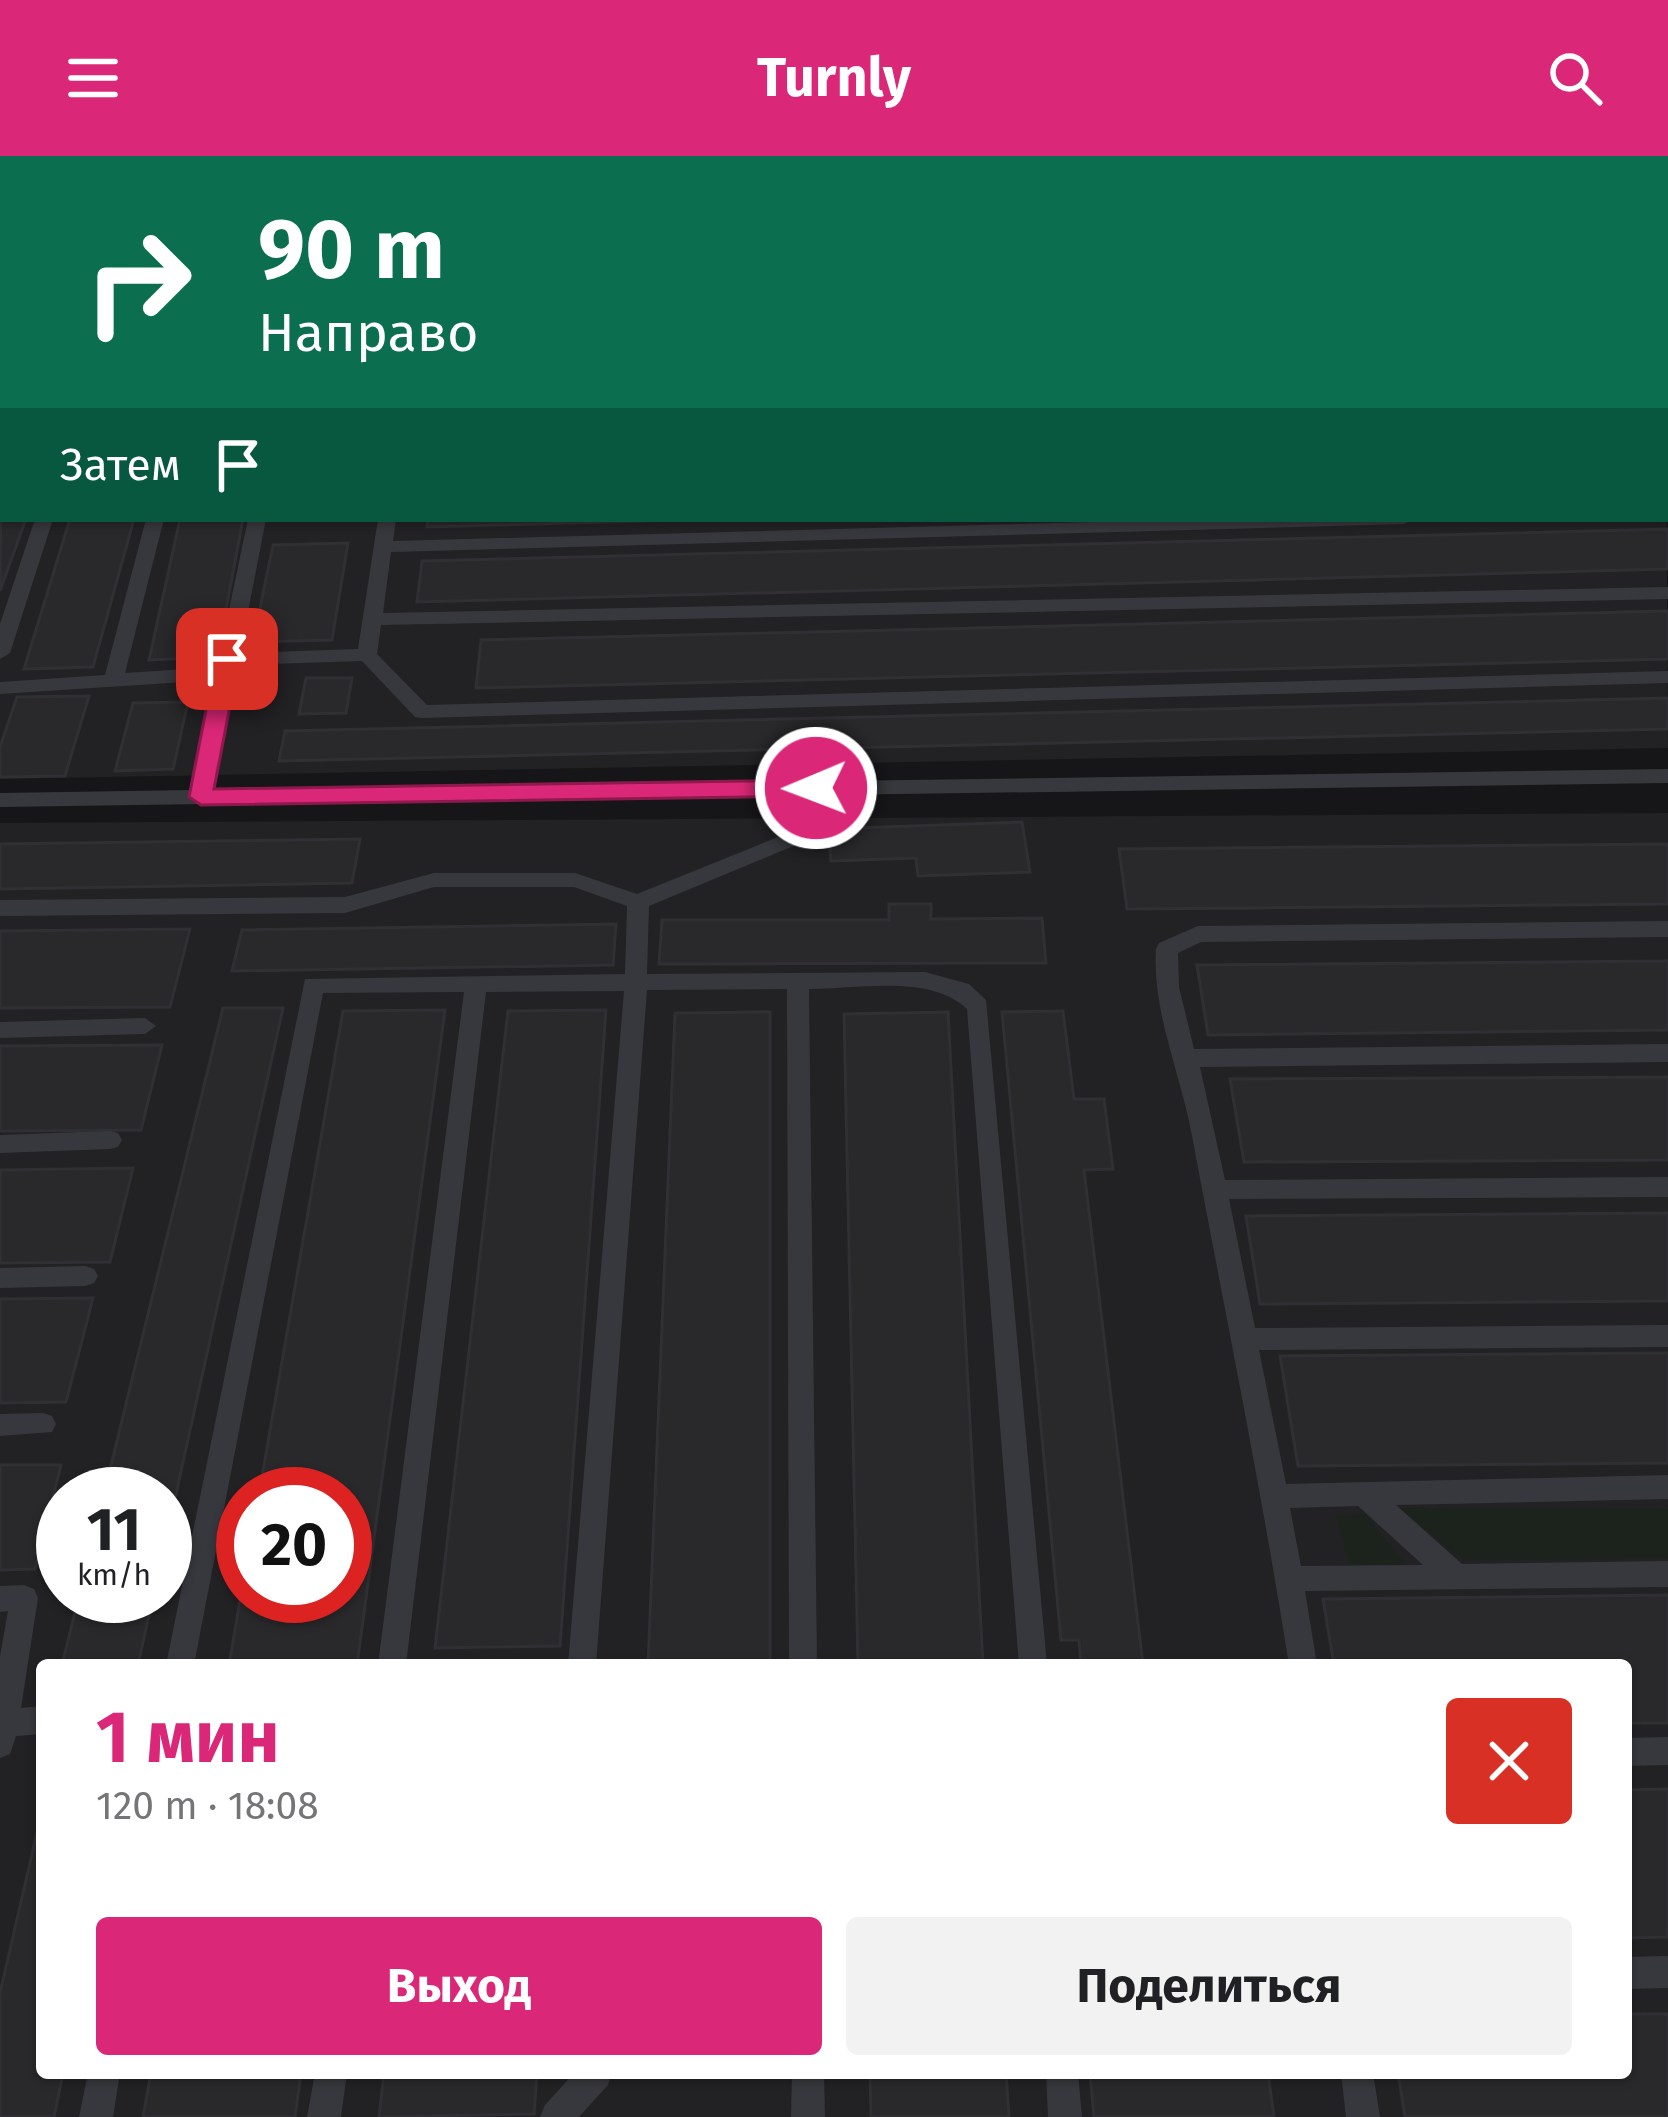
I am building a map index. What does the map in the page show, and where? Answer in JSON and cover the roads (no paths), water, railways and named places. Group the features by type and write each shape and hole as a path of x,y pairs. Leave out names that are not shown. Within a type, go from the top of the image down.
{"lane":[{"path":"0,653 43,522"},
{"path":"112,681 154,522"},
{"path":"201,797 256,522"},
{"path":"367,655 387,522"},
{"path":"383,547 1295,522"},
{"path":"373,619 1668,593"},
{"path":"0,688 367,655"},
{"path":"367,655 422,712 1668,677"},
{"path":"0,800 1668,776"},
{"path":"0,908 345,905 434,880 575,880 638,902 788,840"},
{"path":"582,1659 636,982 638,902"},
{"path":"1302,1659 1189,1058 1163,974 1167,949 1198,934 1668,929"},
{"path":"798,979 803,1659"},
{"path":"181,1659 313,986 798,979 925,980 961,989 977,1006 1032,1659"},
{"path":"393,1659 476,983"},
{"path":"0,1030 146,1026"},
{"path":"1189,1058 1668,1053"},
{"path":"0,1144 110,1140"},
{"path":"1214,1190 1668,1187"},
{"path":"0,1278 85,1276"},
{"path":"1243,1339 1668,1336"},
{"path":"0,1425 43,1424"},
{"path":"1275,1496 1668,1487"},
{"path":"1364,1494 1456,1577"},
{"path":"1290,1579 1668,1574"},
{"path":"0,1599 24,1598 1,1730 36,1721"},
{"path":"1632,1752 1668,1751"},
{"path":"1632,1973 1668,1972"},
{"path":"96,2117 103,2079"},
{"path":"324,2117 330,2079"},
{"path":"557,2117 588,2079"},
{"path":"808,2079 808,2117"},
{"path":"1062,2079 1065,2117"},
{"path":"1359,2079 1363,2117"}]}
